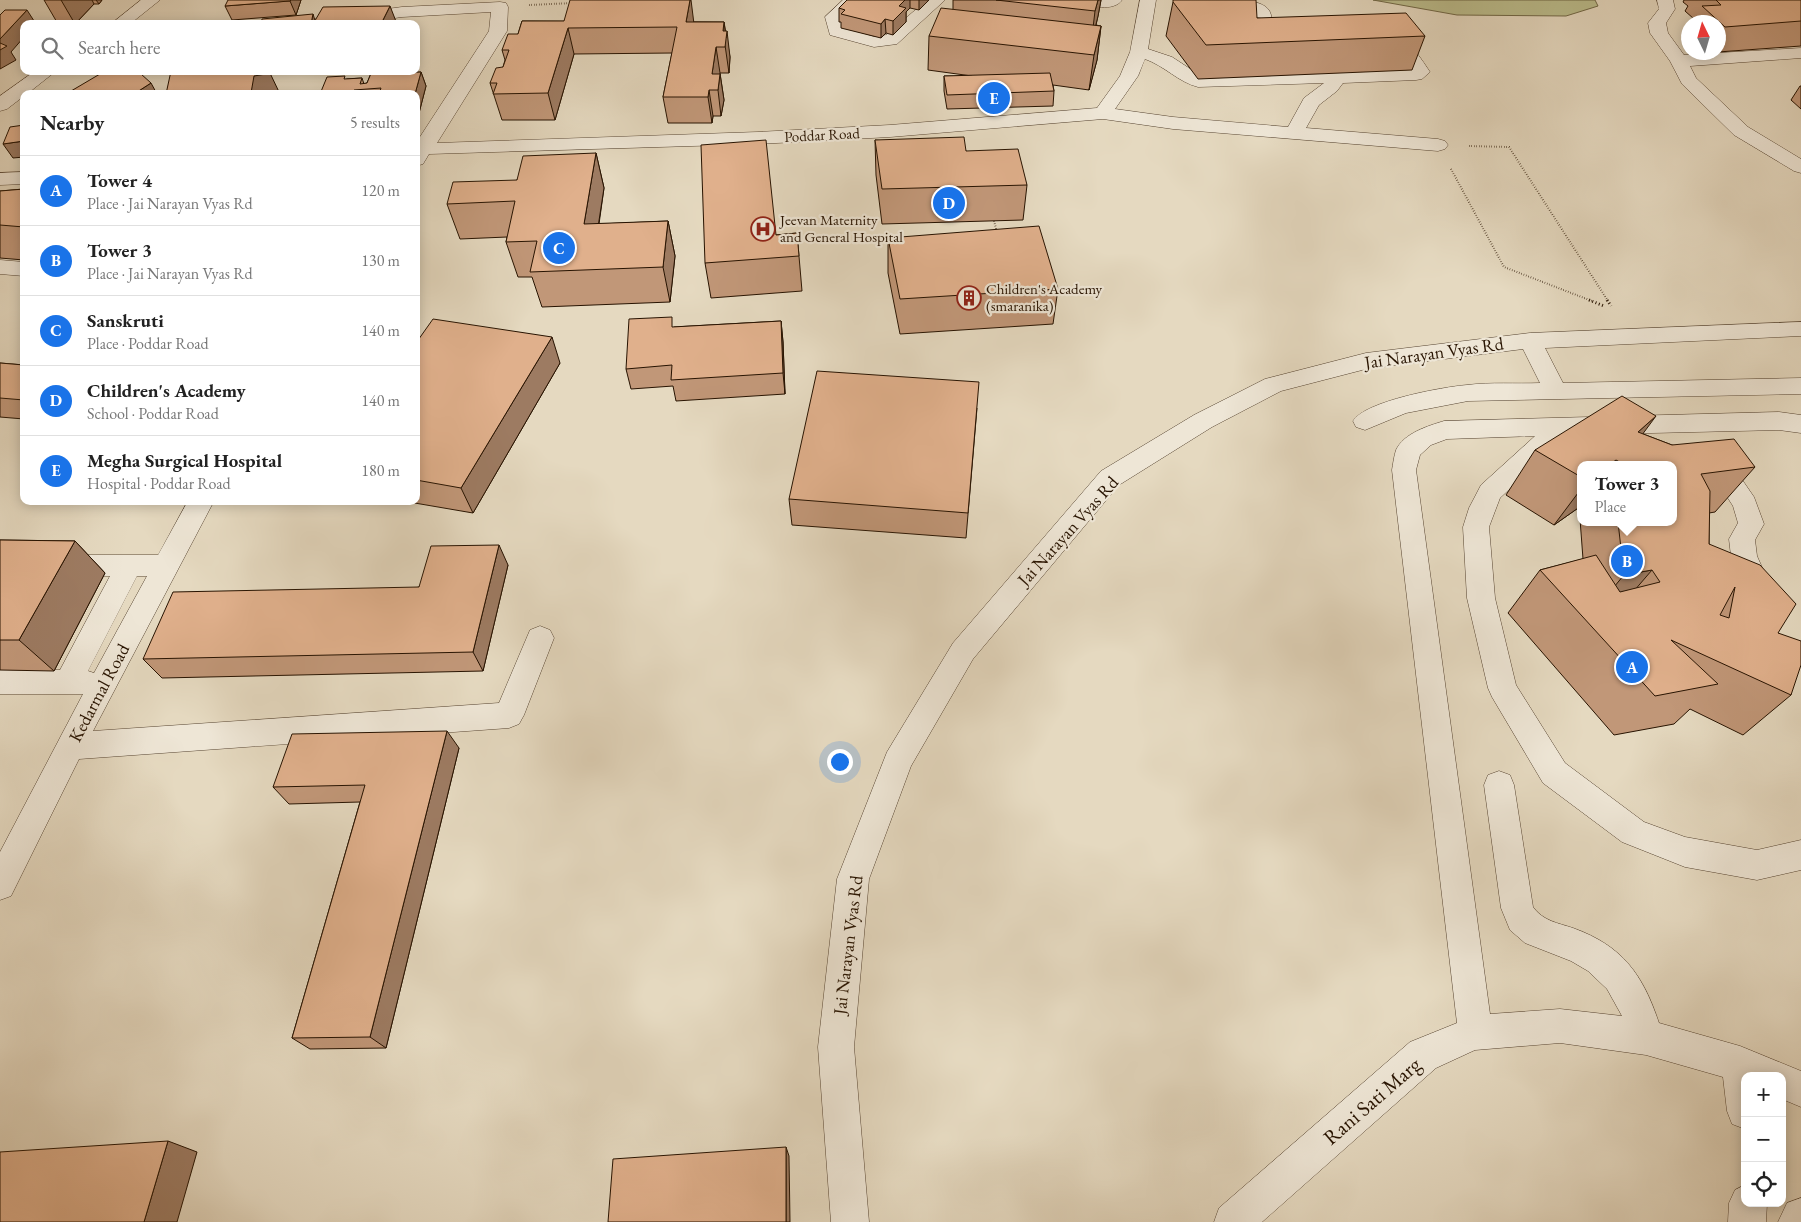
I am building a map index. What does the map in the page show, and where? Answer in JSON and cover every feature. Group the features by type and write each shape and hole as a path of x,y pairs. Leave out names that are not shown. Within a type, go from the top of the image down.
{"street":[{"path":"124,20 152,0"},
{"path":"853,0 833,16 836,31 874,42 891,40 937,0"},
{"path":"1084,0 1109,2 1114,0"},
{"path":"1103,113 1129,76 1139,52 1148,0"},
{"path":"1238,0 1262,12 1266,36 1275,44 1303,43"},
{"path":"1665,0 1667,9 1657,23 1659,33 1679,61 1688,80 1741,131 1801,167"},
{"path":"342,20 402,12 500,7 498,31 420,149"},
{"path":"1139,52 1160,58 1174,65 1188,78 1198,82 1416,75 1421,72 1400,44 1389,40 1370,41"},
{"path":"1679,61 1801,52"},
{"path":"21,90 41,75"},
{"path":"1295,132 1311,102 1331,87 1338,77"},
{"path":"0,105 20,91"},
{"name":"Poddar Road","path":"420,152 880,132 1103,113 1173,123 1438,145"},
{"path":"0,179 20,178"},
{"path":"0,267 20,269"},
{"name":"Jai Narayan Vyas Rd","path":"850,1222 836,1047 853,879 898,761 963,651 1110,478 1203,421 1273,385 1366,361 1530,341 1801,329"},
{"path":"1530,341 1556,391"},
{"path":"1366,421 1381,412 1391,409 1468,393 1801,386"},
{"path":"1475,1033 1466,949 1404,470 1408,451 1422,439 1444,430 1689,422 1779,421 1801,424"},
{"path":"1689,422 1744,504 1751,524 1742,539 1744,556 1767,611"},
{"path":"1562,426 1490,492 1476,527 1481,598 1502,688 1554,773 1634,832 1685,852 1757,865 1801,854"},
{"name":"Kedarmal Road","path":"0,885 70,746 106,682 199,505"},
{"path":"0,565 166,566"},
{"path":"68,682 129,566"},
{"path":"99,622 137,623"},
{"path":"70,746 509,716 540,638"},
{"path":"0,682 106,682"},
{"path":"1499,785 1517,908 1524,923 1537,932 1586,950 1608,966 1627,986 1638,1006 1646,1038"},
{"name":"Rani Sati Marg","path":"1233,1222 1423,1055 1475,1033 1560,1026 1646,1038 1754,1070"},
{"path":"1786,1083 1801,1089"},
{"path":"1747,1222 1748,1207"},
{"path":"1797,1222 1801,1217"}],"path":[{"path":"500,7 574,2"},
{"path":"1438,145 1509,147 1613,310 1504,267 1438,145"},
{"path":"994,221 999,238"}],"green space":[{"path":"1373,0 1595,0 1598,6 1566,16 1457,15"}],"building":[{"path":"228,0 291,0 225,6"},
{"path":"570,0 690,0 686,22 724,22 723,31 727,31 725,47 716,47 712,74 720,74 718,90 709,90 708,97 663,97 677,27 568,28 548,93 493,94 497,83 490,83 496,68 503,67 509,50 502,50 508,34 518,34 522,21 564,21"},
{"path":"847,0 905,0 899,6 906,8 893,21 885,19 881,24 841,14 845,10 839,8"},
{"path":"996,0 1098,0 1095,11"},
{"path":"1173,0 1256,0 1257,18 1406,13 1425,36 1206,45"},
{"path":"1716,0 1801,0 1801,21 1726,27 1726,15 1712,15 1702,6 1721,5"},
{"path":"390,6 383,20 315,20 323,7"},
{"path":"941,8 1101,26 1094,55 929,36"},
{"path":"5,10 27,10 0,39 0,15"},
{"path":"313,14 312,20 262,19"},
{"path":"0,43 7,46 0,50"},
{"path":"421,72 416,90 380,90 381,88 322,90 327,77 345,76 344,79 362,78 360,84 367,83 370,75 420,75"},
{"path":"1050,73 1054,91 947,95 944,76"},
{"path":"98,75 142,75 151,83 140,90 73,90"},
{"path":"170,75 260,75 254,76 252,90 167,90"},
{"path":"20,126 20,142 3,144 10,127"},
{"path":"964,137 966,151 1018,149 1027,185 882,189 875,140"},
{"path":"766,140 776,235 797,233 799,256 705,263 701,145"},
{"path":"596,153 584,224 668,221 663,267 530,272 537,241 506,242 515,201 447,204 453,182 517,180 523,156"},
{"path":"20,189 20,227 0,225 0,191"},
{"path":"1039,226 1058,289 900,299 888,238"},
{"path":"672,317 672,327 781,321 783,373 671,380 672,365 626,369 629,319"},
{"path":"433,319 552,337 461,488 420,481 420,337"},
{"path":"0,363 20,365 20,400 0,398"},
{"path":"817,371 979,382 968,513 789,499"},
{"path":"1622,396 1656,416 1638,432 1672,445 1734,439 1755,467 1701,474 1710,491 1709,544 1760,565 1796,604 1778,633 1801,641 1801,665 1791,695 1671,640 1718,684 1655,696 1540,570 1596,555 1620,592 1660,582 1652,570 1624,575 1618,526 1677,526 1677,461 1577,461 1577,475 1535,450","holes":["1735,587 1729,618 1720,615"]},
{"path":"0,540 75,541 19,640 0,640"},
{"path":"499,545 473,652 143,659 173,592 419,587 431,546"},
{"path":"447,731 370,1037 292,1038 365,785 273,787 292,734"},
{"path":"168,1141 144,1222 0,1222 0,1152"},
{"path":"786,1147 786,1222 608,1222 613,1159"}],"place":[{"name":"Megha Surgical Hospital","path":"994,98"},
{"name":"Children's Academy","path":"949,203"},
{"name":"Jeevan Maternity and General Hospital","path":"763,229"},
{"name":"Sanskruti","path":"559,248"},
{"name":"Children's Academy (smaranika)","path":"969,298"},
{"name":"Tower 3","path":"1627,561"},
{"name":"Tower 4","path":"1632,667"}]}
